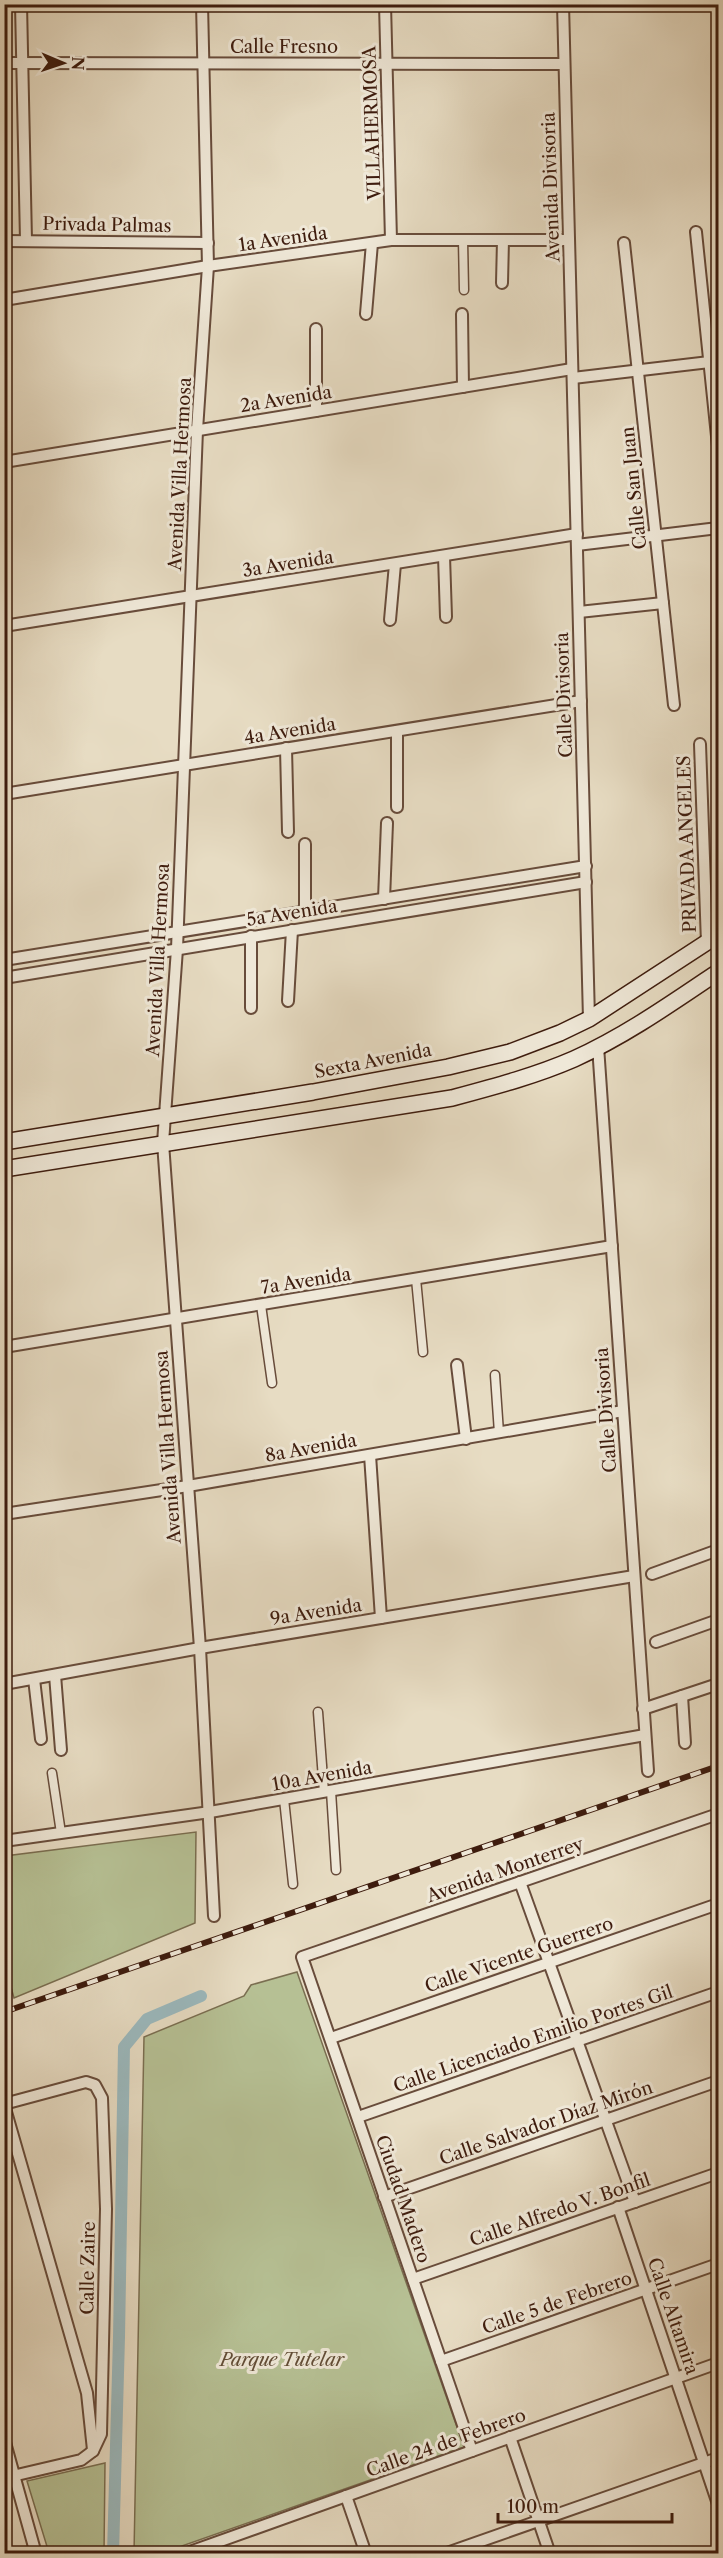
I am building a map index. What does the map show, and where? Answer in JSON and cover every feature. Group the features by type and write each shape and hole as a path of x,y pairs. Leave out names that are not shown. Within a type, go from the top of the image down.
{"main road":[{"name":"Sexta Avenida","path":"4,1142 313,1092 448,1067 510,1052 589,1019 713,939"},
{"path":"4,1169 452,1098 510,1082 564,1063 598,1046 644,1021 718,972"}],"street":[{"path":"21,4 26,241"},
{"name":"Avenida Villa Hermosa","path":"202,4 208,266 197,430 177,950 167,1115 163,1143 200,1648 214,1916"},
{"name":"VILLAHERMOSA","path":"385,4 392,240"},
{"name":"Avenida Divisoria","path":"563,4 572,374"},
{"name":"Calle Fresno","path":"4,63 564,64"},
{"path":"696,232 714,361 718,446"},
{"name":"1a Avenida","path":"4,300 208,266 392,240 569,240"},
{"path":"463,240 464,290"},
{"path":"502,283 503,240"},
{"name":"Privada Palmas","path":"4,241 208,243"},
{"path":"366,314 372,243"},
{"name":"Calle San Juan","path":"624,243 674,705"},
{"path":"462,314 463,387"},
{"path":"316,329 316,411"},
{"name":"2a Avenida","path":"4,462 463,387 714,361"},
{"name":"Calle Divisoria","path":"572,374 589,1019"},
{"name":"3a Avenida","path":"4,626 444,556 577,539 656,535 718,528"},
{"path":"444,556 446,617"},
{"path":"390,620 395,564"},
{"path":"579,612 663,603"},
{"name":"4a Avenida","path":"4,794 581,701"},
{"path":"397,731 397,807"},
{"name":"PRIVADA ANGELES","path":"700,744 713,939"},
{"path":"286,748 288,832"},
{"path":"384,899 387,823"},
{"path":"305,912 306,844"},
{"name":"5a Avenida","path":"4,960 586,866"},
{"name":"5a Avenida","path":"4,978 586,882"},
{"path":"441,890 442,905"},
{"path":"372,901 373,916"},
{"path":"288,1001 292,930"},
{"path":"251,936 251,1008"},
{"name":"Calle Divisoria","path":"598,1046 648,1771"},
{"name":"7a Avenida","path":"4,1347 612,1246"},
{"path":"416,1279 423,1352"},
{"path":"261,1305 272,1383"},
{"path":"457,1365 466,1439"},
{"path":"495,1375 499,1433"},
{"name":"8a Avenida","path":"4,1514 188,1486 623,1412"},
{"path":"370,1455 381,1618"},
{"path":"652,1574 718,1550"},
{"name":"9a Avenida","path":"4,1684 200,1648 634,1576"},
{"path":"656,1642 718,1620"},
{"path":"55,1675 61,1750"},
{"path":"34,1679 41,1739"},
{"path":"644,1709 718,1684"},
{"path":"682,1696 685,1743"},
{"path":"318,1712 336,1870"},
{"name":"10a Avenida","path":"4,1841 210,1812 645,1735"},
{"path":"4,1738 5,1746"},
{"path":"52,1773 61,1833"},
{"path":"284,1799 293,1884"},
{"name":"Avenida Monterrey","path":"302,1957 718,1814"},
{"path":"520,1882 635,2202"},
{"name":"Calle Vicente Guerrero","path":"331,2038 718,1904"},
{"name":"Ciudad Madero","path":"302,1957 472,2451"},
{"name":"Calle Licenciado Emilio Portes Gil","path":"358,2117 718,1992"},
{"name":"Calle Salvador Díaz Mirón","path":"384,2197 718,2081"},
{"name":"Calle Zaire","path":"4,2104 86,2082 95,2085 102,2098 106,2209 101,2434 93,2451"},
{"path":"4,2104 87,2393 93,2451 81,2460 10,2477"},
{"name":"Calle Alfredo V. Bonfil","path":"413,2279 718,2173"},
{"name":"Calle Altamira","path":"618,2208 718,2504"},
{"name":"Calle 5 de Febrero","path":"441,2361 718,2264"},
{"name":"Calle 24 de Febrero","path":"184,2553 718,2363"},
{"path":"510,2437 550,2553"},
{"path":"4,2439 10,2477 36,2553"},
{"path":"444,2553 718,2458"},
{"path":"346,2496 366,2553"}],"green space":[{"path":"196,1832 195,1923 14,1998 5,1966 5,1856"},
{"name":"Parque Tutelar","path":"297,1972 464,2447 162,2553 134,2553 144,2037 244,1996 251,1985"},
{"path":"105,2463 104,2553 49,2553 27,2481"}],"waterway":[{"path":"113,2554 124,2047 147,2019 201,1996"}],"railway":[{"path":"4,2012 718,1766"}]}
